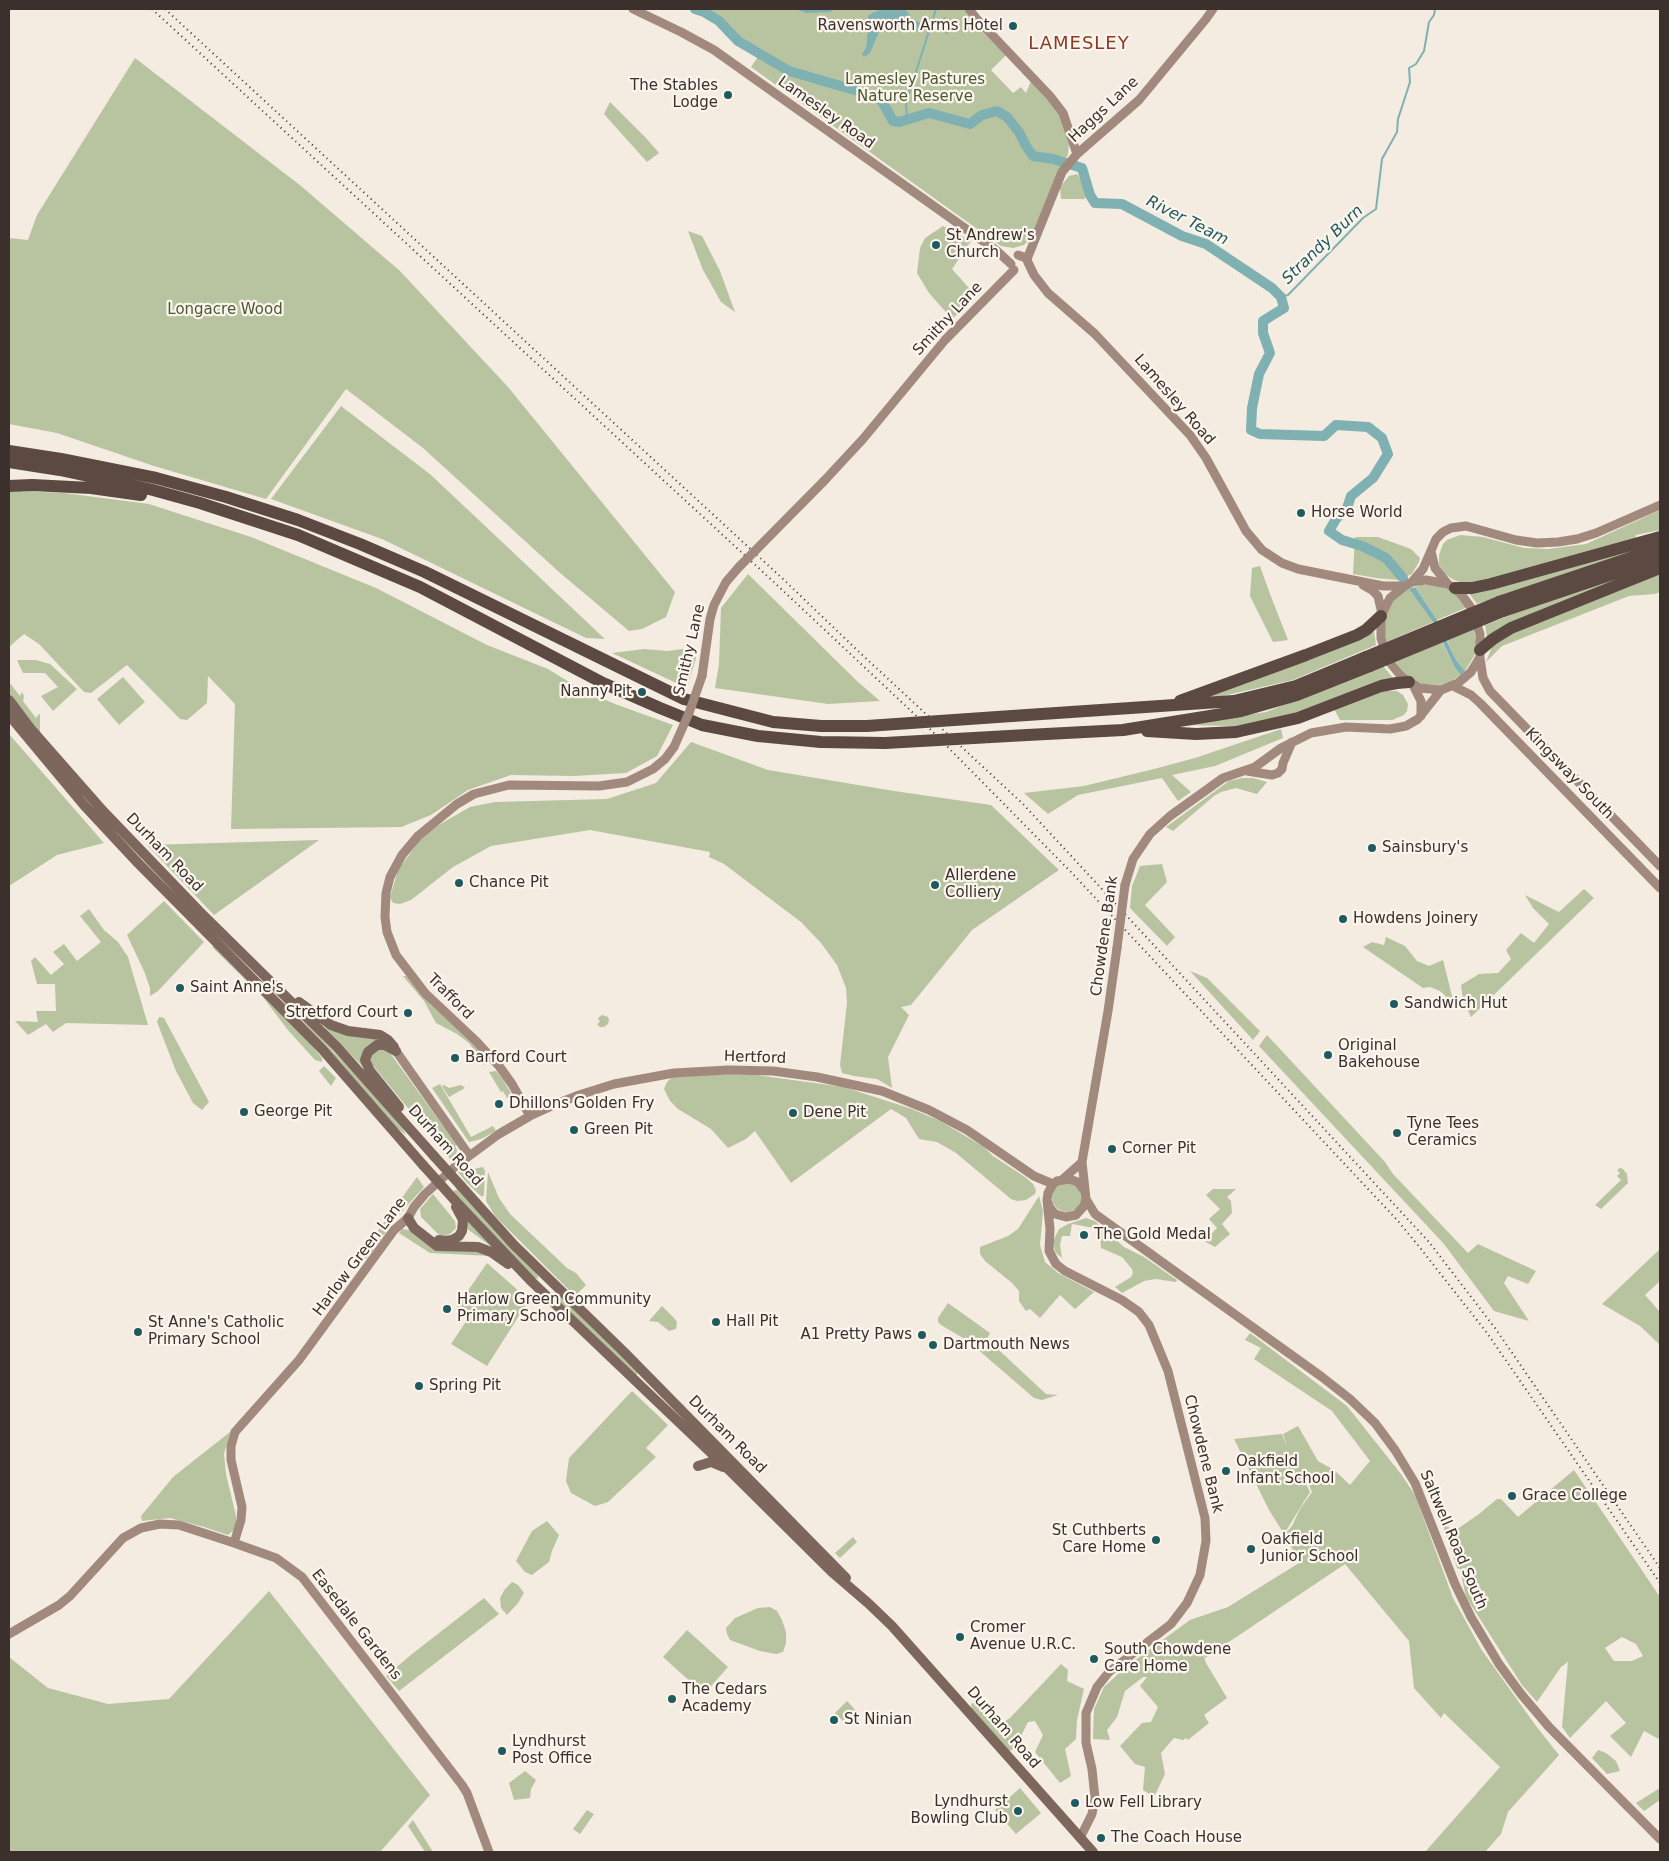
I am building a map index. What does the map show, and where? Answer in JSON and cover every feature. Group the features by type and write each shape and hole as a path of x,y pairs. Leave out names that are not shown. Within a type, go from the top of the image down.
{"highway":[{"path":"9,442 56,451 110,468"},
{"path":"9,451 110,468 156,478 298,520 360,544 459,588 684,699 773,722 821,726 867,726 1234,701 1296,686 1368,661 1501,607 1660,548"},
{"path":"9,462 109,480 200,503 298,535 391,574 454,604 603,683 660,708 702,725 758,736 821,742 885,743 1124,730 1196,734 1236,732 1298,718 1381,686 1397,683 1411,684"},
{"path":"9,486 32,485 91,488 200,503"},
{"path":"1451,586 1472,588 1491,584 1660,537"},
{"path":"1501,607 1660,558"},
{"path":"1480,654 1493,639 1511,628 1660,568"},
{"path":"1163,707 1357,635 1382,615"},
{"path":"1124,730 1241,711 1297,695 1368,661"}],"main road":[{"name":"Durham Road","path":"9,700 30,728 103,811 200,912 337,1047 528,1259 624,1352 831,1560 868,1603"},
{"name":"Durham Road","path":"9,715 131,856 322,1048 458,1207 532,1282 730,1471 832,1572 892,1626 1093,1852"},
{"path":"268,979 324,1021 343,1029 380,1035 388,1040 396,1051"},
{"path":"396,1051 385,1045 373,1047 366,1056 366,1064 424,1138 434,1156"},
{"path":"408,1218 418,1223 437,1238 448,1241 459,1236 463,1228 463,1220 458,1207"},
{"path":"408,1218 414,1228 437,1246 478,1248 491,1252 532,1282"},
{"path":"698,1441 704,1453 698,1466 711,1462 720,1464 730,1471"}],"street":[{"name":"Lamesley Road","path":"633,9 714,50 997,251 1019,262 1053,298 1095,334 1190,435 1206,458 1246,531 1262,550 1274,559 1290,566 1354,580 1389,586 1408,584"},
{"path":"969,9 1050,96 1063,113 1076,155"},
{"name":"Haggs Lane","path":"1019,262 1032,242 1062,172 1076,155 1139,100 1213,9"},
{"name":"Smithy Lane","path":"387,885 402,856 418,836 457,804 474,794 500,787 518,785 599,786 627,782 640,777 665,759 674,747 702,676 710,619 714,605 726,582 864,439 946,340 1019,262"},
{"path":"1421,716 1420,697 1411,684 1397,672 1385,654 1380,634 1382,615 1390,598 1423,569 1440,536 1456,526 1470,526 1526,542 1558,542 1596,534 1660,505"},
{"path":"1411,684 1429,690 1442,690 1453,686 1468,676 1480,654 1480,634 1475,615 1466,599 1435,568 1431,551"},
{"name":"Lamesley Road","path":"1354,580 1375,593 1379,600 1382,615"},
{"path":"1408,584 1426,580 1451,586"},
{"name":"Kingsway South","path":"1480,654 1483,678 1490,690 1660,866"},
{"name":"Kingsway South","path":"1453,686 1471,695 1486,708 1660,888"},
{"path":"1421,716 1442,690"},
{"name":"Chowdene Bank","path":"1245,771 1311,732 1357,727 1401,728 1416,721 1421,716"},
{"path":"1282,763 1277,757 1267,759 1264,769 1268,774 1278,774 1282,769 1282,763 1292,742"},
{"name":"Chowdene Bank","path":"1085,1194 1082,1162 1108,1011 1125,885 1136,852 1156,827 1178,809 1223,778 1245,771 1268,774"},
{"name":"Trafford","path":"387,885 385,901 386,924 392,948 400,962 424,993 477,1042 499,1066 512,1084 530,1116"},
{"path":"396,1051 469,1155"},
{"name":"Hertford","path":"469,1155 499,1134 530,1116 593,1090 658,1075 728,1070 792,1073 850,1083 882,1091 910,1102 967,1130 1034,1176 1053,1184"},
{"name":"Harlow Green Lane","path":"234,1542 241,1520 242,1508 231,1460 231,1446 235,1432 299,1360 394,1230 408,1218 425,1194 469,1155"},
{"path":"1063,1179 1078,1182 1085,1194 1081,1211 1076,1215 1066,1217 1055,1214 1050,1208 1047,1197 1053,1184 1063,1179 1082,1162"},
{"name":"Hertford","path":"1034,1176 1047,1197"},
{"name":"Saltwell Road South","path":"1085,1194 1095,1214"},
{"name":"Chowdene Bank","path":"1047,1197 1050,1236 1049,1251 1056,1264 1065,1271 1122,1300 1140,1312 1149,1325 1168,1371 1205,1518 1206,1541 1200,1575 1187,1603 1172,1624 1109,1672 1097,1687 1086,1713 1086,1743 1092,1769 1094,1798 1092,1814 1080,1838"},
{"name":"Saltwell Road South","path":"1081,1211 1095,1214 1156,1260 1322,1377 1350,1399 1375,1423 1396,1450 1415,1483 1460,1596 1499,1664 1521,1694 1555,1733 1660,1839"},
{"path":"1050,1236 1066,1217"},
{"name":"Easedale Gardens","path":"9,1634 59,1605 70,1596 121,1539 142,1528 160,1524 178,1525 234,1542 276,1558 302,1577 462,1785 470,1799 490,1852"}],"green space":[{"name":"Lamesley Pastures Nature Reserve","path":"695,9 964,9 971,20 1006,55 991,70 1013,93 1021,87 1026,93 1031,81 1061,115 1069,144 1068,154 1031,238 1024,245 1013,248 1001,246 751,67 760,54 738,41 719,21"},
{"name":"Longacre Wood","path":"135,58 301,186 400,271 508,387 675,592 666,617 642,629 629,631 559,572 423,448 346,389 266,499 154,466 57,433 9,424 9,238 28,240 37,215"},
{"path":"610,102 659,153 647,162 604,114"},
{"path":"1077,174 1085,187 1085,199 1061,199 1060,187 1069,176"},
{"path":"943,226 971,241 952,269 976,296 952,319 929,293 917,273 920,248 925,238"},
{"path":"688,231 702,236 720,271 735,312 721,302 703,270"},
{"path":"341,406 431,475 605,639 586,638 382,539 271,499"},
{"path":"9,492 64,493 149,504 251,537 376,588 487,645 548,669 577,687 615,704 673,725 657,756 626,773 573,776 511,775 468,790 431,815 401,827 231,829 235,704 208,676 207,703 187,720 180,719 127,665 91,693 84,692 39,644 24,634 9,647"},
{"path":"1660,510 1660,530 1636,535 1635,540 1486,583 1463,583 1454,580 1445,574 1439,565 1439,555 1443,544 1447,540 1460,535 1483,537 1524,548 1548,549 1586,544"},
{"path":"1355,537 1378,537 1411,549 1420,558 1419,562 1412,574 1398,580 1353,574"},
{"path":"1660,542 1477,604 1468,592"},
{"path":"1660,563 1487,638 1485,625 1556,597"},
{"path":"1260,566 1288,640 1273,642 1250,596 1252,568"},
{"path":"1660,572 1660,592 1629,596 1502,646 1486,662 1493,644 1504,635"},
{"path":"748,574 858,682 880,701 828,704 715,688 719,664 721,608"},
{"path":"1437,585 1452,591 1468,607 1437,620 1415,587"},
{"path":"1409,589 1433,622 1386,642 1384,625 1387,613 1394,600 1402,592"},
{"path":"1474,629 1477,648 1465,671 1456,660 1447,640"},
{"path":"1374,631 1376,645 1293,680 1192,703"},
{"path":"1442,642 1455,668 1461,675 1451,681 1440,685 1423,684 1407,677 1395,661"},
{"path":"690,648 696,658 687,688 612,653 644,649 667,651"},
{"path":"17,660 36,660 50,664 77,689 53,711 41,696 58,687 45,673 23,673"},
{"path":"1383,666 1394,679 1270,722 1236,726 1180,725 1266,712"},
{"path":"123,677 145,702 119,725 97,699"},
{"path":"9,682 20,696 22,692 24,696 23,701 36,718 40,715 40,732 38,733 9,694"},
{"path":"1384,691 1397,691 1403,695 1408,704 1404,715 1392,720 1340,720 1334,709"},
{"path":"1281,729 1283,738 1215,766 1172,775 1191,792 1178,801 1162,778 1078,795 1048,814 1024,793 1084,786 1154,769 1195,758"},
{"path":"9,734 104,843 57,855 9,886"},
{"path":"691,742 768,770 991,805 1059,870 972,930 911,1005 901,1007 909,1015 888,1057 892,1088 877,1079 842,1073 840,1065 847,1003 846,988 837,965 821,943 801,922 724,864 709,857 710,852 590,830 491,846 453,867 411,900 400,904 393,903 390,897 398,870 422,837 470,807 495,802 607,799 656,783"},
{"path":"1253,778 1267,782 1257,794 1236,788 1221,792 1173,831 1166,827 1229,781"},
{"path":"319,840 214,915 147,845"},
{"path":"1162,864 1167,882 1145,905 1175,937 1167,946 1130,908 1132,886 1140,866"},
{"path":"1584,889 1594,898 1471,1017 1463,1000 1461,985 1479,974 1498,973 1511,959 1506,950 1521,933 1534,943 1549,924 1533,908 1525,895 1559,912"},
{"path":"164,901 204,942 158,991 150,996 150,988 144,971 127,935"},
{"path":"89,909 104,930 118,942 128,957 148,1025 66,1023 53,1032 46,1024 28,1035 15,1021 38,1022 36,1011 56,1011 55,984 37,984 31,961 35,957 51,975 64,964 53,952 64,944 77,961 101,942 80,916"},
{"path":"1386,937 1405,946 1417,961 1429,966 1443,960 1454,1004 1440,991 1430,987 1423,988 1363,947 1372,942 1384,945"},
{"path":"214,946 304,1036 322,1058 322,1062 315,1060 287,1029 263,997 212,947"},
{"path":"1190,971 1207,978 1260,1031 1253,1040"},
{"path":"403,976 406,976 430,1004 485,1055 486,1062 484,1065 469,1043 436,1023 424,1001"},
{"path":"269,987 316,1033 400,1122 406,1135 397,1128"},
{"path":"602,1015 608,1017 609,1020 608,1024 600,1027 597,1024 600,1022 598,1018"},
{"path":"159,1017 164,1018 209,1102 202,1110 193,1103 176,1071 157,1022"},
{"path":"326,1026 384,1041 379,1042 363,1067 325,1028"},
{"path":"1267,1035 1385,1162 1393,1174 1468,1253 1478,1244 1536,1271 1528,1284 1508,1276 1504,1283 1529,1321 1494,1311 1444,1244 1259,1046"},
{"path":"381,1048 390,1053 457,1145 455,1146 457,1150 456,1156 451,1160 369,1061 370,1055"},
{"path":"324,1066 336,1078 331,1086 319,1071"},
{"path":"496,1071 512,1095 507,1098 503,1091 501,1092 489,1072"},
{"path":"756,1075 844,1087 912,1109 940,1121 984,1147 993,1156 1033,1184 1036,1190 1035,1194 1026,1200 1017,1201 1011,1199 956,1153 937,1142 919,1139 906,1118 891,1109 791,1183 755,1131 746,1139 728,1148 711,1129 678,1109 670,1101 664,1089 672,1077"},
{"path":"440,1084 471,1137 493,1126 496,1131 481,1139 469,1142 432,1088"},
{"path":"444,1085 449,1088 461,1085 465,1088 449,1097 442,1086"},
{"path":"483,1167 485,1171 484,1195 482,1197 458,1172"},
{"path":"1620,1168 1627,1174 1628,1183 1601,1209 1595,1205 1621,1180 1617,1176 1620,1173 1617,1170"},
{"path":"488,1172 499,1198 510,1214 567,1268 576,1273 586,1285 575,1296 495,1216 486,1201"},
{"path":"417,1177 424,1187 396,1218 368,1257 363,1260 358,1258"},
{"path":"1067,1182 1077,1187 1082,1197 1077,1207 1067,1212 1057,1207 1052,1197 1057,1187"},
{"path":"1213,1189 1236,1189 1227,1197 1231,1201 1232,1213 1222,1224 1230,1234 1215,1247 1204,1241 1217,1228 1209,1219 1220,1209 1206,1195"},
{"path":"454,1190 458,1190 538,1275 538,1279 532,1277 454,1194"},
{"path":"433,1194 455,1221 456,1228 450,1234 443,1236 438,1234 421,1217 420,1209"},
{"path":"1039,1196 1043,1211 1040,1245 1045,1262 1058,1273 1094,1292 1075,1309 1060,1295 1040,1318 1030,1309 1026,1311 1019,1301 1019,1291 985,1261 980,1254 980,1247 1008,1236 1018,1229"},
{"path":"1086,1218 1095,1221 1124,1247 1144,1257 1177,1280 1176,1282 1156,1279 1144,1281 1122,1293 1115,1287 1131,1277 1132,1269 1122,1257 1101,1248 1100,1229 1072,1224 1070,1236 1062,1236 1060,1245 1062,1258 1055,1252 1053,1241 1059,1229"},
{"path":"467,1220 496,1250 466,1228"},
{"path":"402,1229 410,1230 432,1246 478,1251 491,1256 430,1253 399,1233"},
{"path":"1660,1249 1660,1281 1645,1295 1660,1312 1660,1345 1640,1326 1602,1304"},
{"path":"487,1263 529,1300 487,1366 451,1344 469,1317 456,1308"},
{"path":"552,1292 560,1296 639,1372 635,1376 557,1300"},
{"path":"948,1303 990,1333 987,1339 1046,1394 1058,1395 1042,1400 1034,1398 968,1341 941,1325 938,1322 938,1318"},
{"path":"662,1306 677,1322 676,1329 669,1331 658,1322 649,1321"},
{"path":"1250,1333 1347,1406 1401,1474 1415,1495 1453,1598 1481,1649 1559,1755 1508,1812 1501,1834 1485,1852 1425,1852 1500,1767 1444,1713 1441,1718 1414,1688 1409,1641 1345,1564 1205,1658 1198,1640 1206,1663 1227,1698 1204,1715 1209,1723 1188,1740 1186,1738 1183,1740 1174,1738 1161,1753 1165,1774 1154,1797 1143,1790 1145,1767 1135,1764 1120,1746 1142,1723 1151,1722 1158,1707 1140,1686 1147,1677 1143,1677 1125,1691 1117,1717 1107,1730 1110,1740 1093,1739 1094,1709 1104,1687 1127,1666 1190,1620 1228,1607 1299,1563 1285,1534 1292,1526 1300,1509 1312,1492 1308,1483 1302,1476 1310,1492 1284,1534 1269,1510 1234,1439 1282,1434 1287,1447 1283,1434 1298,1426 1318,1461 1334,1470 1350,1485 1370,1461 1332,1411 1254,1359 1261,1348 1245,1340"},
{"path":"632,1391 668,1425 646,1448 656,1457 608,1502 595,1506 571,1493 566,1481 569,1458"},
{"path":"230,1432 224,1454 226,1474 236,1516 236,1528 228,1535 170,1518 142,1521 141,1516 173,1477"},
{"path":"1574,1470 1660,1597 1660,1736 1659,1739 1644,1731 1631,1757 1610,1736 1626,1723 1606,1701 1570,1738 1562,1727 1568,1662 1561,1667 1537,1702 1522,1685 1466,1597 1460,1569 1457,1568 1443,1525 1456,1530 1497,1499 1501,1499 1518,1517","holes":["1622,1637 1636,1644 1643,1656 1632,1661 1614,1661 1605,1648"]},
{"path":"547,1521 559,1535 549,1562 532,1575 525,1572 516,1561 532,1531"},
{"path":"853,1537 857,1542 840,1558 835,1553"},
{"path":"512,1582 518,1585 524,1593 507,1615 501,1608 500,1598"},
{"path":"269,1591 430,1795 380,1852 9,1852 9,1657 48,1688 108,1704 169,1699"},
{"path":"484,1598 499,1614 399,1691 386,1676"},
{"path":"770,1607 777,1611 786,1632 786,1643 783,1652 776,1654 760,1651 730,1640 726,1628 735,1618 758,1608"},
{"path":"687,1630 728,1667 704,1694 663,1657"},
{"path":"1061,1664 1068,1670 1067,1681 1084,1689 1077,1720 1076,1739 1065,1749 1071,1776 1060,1783 1035,1752 1043,1735 1035,1721 1028,1722 1015,1748 1008,1752 972,1711 971,1704 979,1701 989,1716 1000,1724 1010,1718"},
{"path":"847,1701 857,1712 845,1723 835,1713"},
{"path":"1598,1750 1606,1753 1616,1761 1620,1771 1607,1774 1592,1758"},
{"path":"525,1771 536,1780 531,1789 530,1798 514,1800 509,1783"},
{"name":"Lyndhurst Bowling Club","path":"1020,1788 1041,1813 1016,1834 995,1810"},
{"path":"1660,1788 1660,1800 1644,1811 1636,1803"},
{"path":"587,1810 594,1814 580,1834 573,1829"},
{"path":"413,1820 433,1852 425,1852 408,1826"}],"water":[{"path":"796,9 832,9 831,12 806,13"},
{"path":"883,9 903,9 907,11 911,18 922,24 921,29 917,31 907,27 895,27 893,22 888,23 880,29 870,53 864,57 862,54 866,48 868,16"},
{"path":"944,17 952,27 950,32 946,34 941,24"},
{"path":"1415,587 1437,620 1456,660 1465,671 1461,675 1455,668 1433,622 1409,589"}],"waterway":[{"name":"River Team","path":"695,9 719,21 738,41 789,71 858,91 882,101 893,121 899,122 929,113 970,124 982,115 997,111 1007,117 1019,132 1033,156 1053,159 1082,168 1090,195 1095,203 1122,204 1182,236 1206,244 1272,288 1281,297 1284,308 1263,321 1263,333 1270,353 1259,374 1252,408 1251,430 1260,434 1324,436 1336,425 1368,427 1382,438 1388,454 1373,478 1351,496 1347,508 1336,519 1329,531 1342,540 1362,546 1386,558 1403,578"},
{"path":"907,120 906,103 936,9"},
{"name":"Strandy Burn","path":"1281,297 1288,295 1363,218 1376,209 1382,159 1397,132 1398,119 1410,82 1409,68 1416,64 1424,51 1429,22 1434,15 1435,9"}],"railway":[{"path":"152,9 777,585 927,726 1070,871 1398,1221 1487,1333 1660,1583"},
{"path":"165,9 783,579 1023,804 1429,1242 1495,1328 1660,1568"}],"place":[{"name":"Ravensworth Arms Hotel","path":"1013,26"},
{"name":"The Stables Lodge","path":"728,95"},
{"name":"St Andrew's Church","path":"936,245"},
{"name":"Horse World","path":"1301,513"},
{"name":"Nanny Pit","path":"642,692"},
{"name":"Sainsbury's","path":"1372,848"},
{"name":"Chance Pit","path":"459,883"},
{"name":"Allerdene Colliery","path":"935,885"},
{"name":"Howdens Joinery","path":"1343,919"},
{"name":"Saint Anne's","path":"180,988"},
{"name":"Sandwich Hut","path":"1394,1004"},
{"name":"Stretford Court","path":"408,1013"},
{"name":"Original Bakehouse","path":"1328,1055"},
{"name":"Barford Court","path":"455,1058"},
{"name":"Dhillons Golden Fry","path":"499,1104"},
{"name":"George Pit","path":"244,1112"},
{"name":"Dene Pit","path":"793,1113"},
{"name":"Green Pit","path":"574,1130"},
{"name":"Tyne Tees Ceramics","path":"1397,1133"},
{"name":"Corner Pit","path":"1112,1149"},
{"name":"The Gold Medal","path":"1084,1235"},
{"name":"Harlow Green Community Primary School","path":"447,1309"},
{"name":"Hall Pit","path":"716,1322"},
{"name":"St Anne's Catholic Primary School","path":"138,1332"},
{"name":"A1 Pretty Paws","path":"922,1335"},
{"name":"Dartmouth News","path":"933,1345"},
{"name":"Spring Pit","path":"419,1386"},
{"name":"Oakfield Infant School","path":"1226,1471"},
{"name":"Grace College","path":"1512,1496"},
{"name":"St Cuthberts Care Home","path":"1156,1540"},
{"name":"Oakfield Junior School","path":"1251,1549"},
{"name":"Cromer Avenue U.R.C.","path":"960,1637"},
{"name":"South Chowdene Care Home","path":"1094,1659"},
{"name":"The Cedars Academy","path":"672,1699"},
{"name":"St Ninian","path":"834,1720"},
{"name":"Lyndhurst Post Office","path":"502,1751"},
{"name":"Low Fell Library","path":"1075,1803"},
{"name":"Lyndhurst Bowling Club","path":"1018,1811"},
{"name":"The Coach House","path":"1101,1838"}],"district":[{"name":"LAMESLEY","path":"1079,44"}]}
